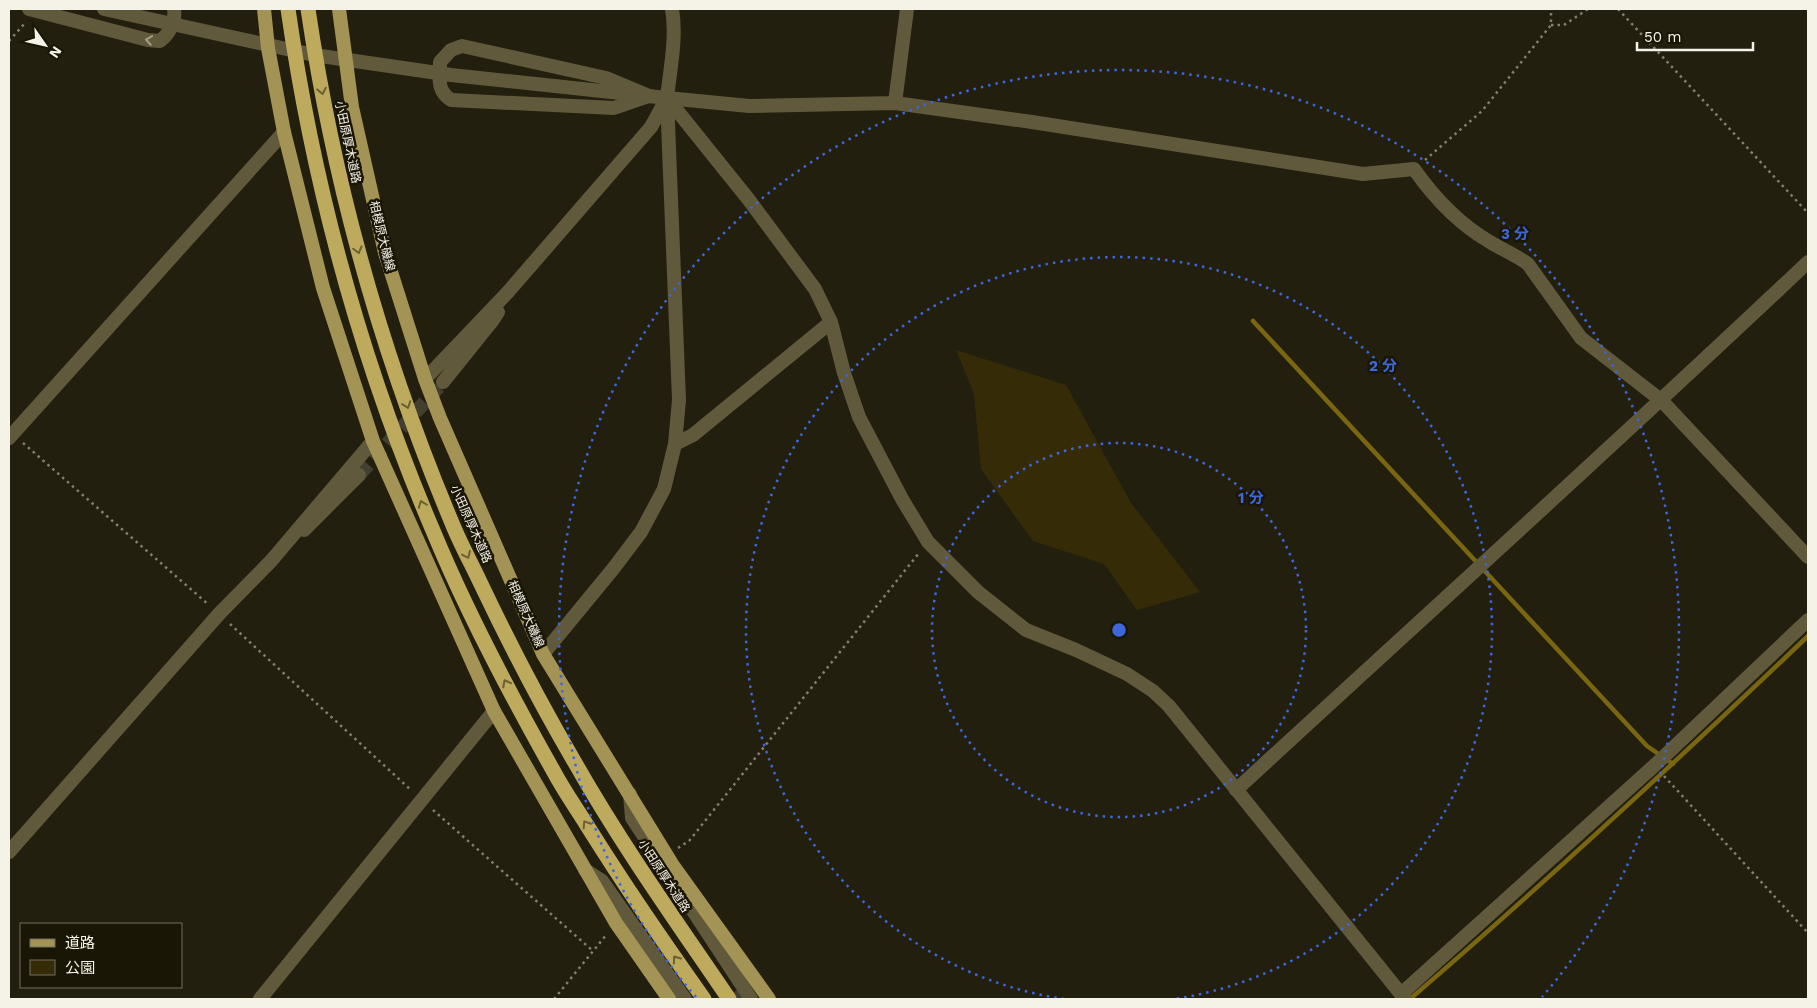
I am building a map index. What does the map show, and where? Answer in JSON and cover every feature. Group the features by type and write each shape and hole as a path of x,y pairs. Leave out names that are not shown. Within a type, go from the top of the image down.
{"highway":[{"path":"288,9 315,166 346,287 389,419 434,534 494,660 555,774 632,896 704,999"},
{"name":"小田原厚木道路","path":"308,9 317,68 336,163 366,280 406,404 452,524 512,648 575,764 651,885 729,999"}],"main road":[{"path":"264,9 268,48 284,132 323,288 373,441 494,711 616,923 669,999"},
{"name":"相模原大磯線","path":"339,9 352,107 385,253 425,379 440,418 543,654 667,854 769,999"}],"street":[{"path":"104,9 314,55 450,75 749,106 895,103 1032,122 1363,174 1414,170 1451,215 1489,242 1528,264 1581,338 1662,401 1808,557"},
{"path":"32,10 148,40 160,41 168,34 172,26 174,9"},
{"path":"543,654 641,532 664,489 675,444 679,400 666,98 672,51 674,17 672,9"},
{"path":"895,103 907,9"},
{"path":"172,26 268,48"},
{"path":"462,46 606,78 649,96 614,108 451,100 443,95 440,88 440,62 451,50 462,46"},
{"path":"425,379 508,292 651,127 666,98"},
{"path":"666,98 749,200 815,289 831,322 844,373 859,417 902,499 928,542 978,592 1026,630 1076,650 1127,674 1153,691 1169,706 1403,996 1655,765 1808,620"},
{"path":"10,436 284,132"},
{"path":"1236,790 1464,579 1662,401 1808,262"},
{"path":"442,382 492,322 508,292"},
{"path":"675,444 693,435 831,322"},
{"path":"271,562 373,441"},
{"path":"9,852 219,614 359,474"},
{"path":"260,999 494,711"},
{"path":"630,794 632,818 751,999"},
{"path":"585,870 602,881 685,999"}],"path":[{"path":"1414,170 1482,111 1551,25 1552,9"},
{"path":"1551,25 1564,25 1588,9"},
{"path":"1618,9 1808,213"},
{"path":"9,41 32,10"},
{"path":"10,436 219,614 412,792"},
{"path":"667,854 689,842 928,542"},
{"path":"1670,783 1808,933"},
{"path":"426,805 593,951"},
{"path":"554,999 616,923"}],"green space":[{"path":"956,350 1066,385 1131,503 1200,592 1137,610 1104,564 1033,541 981,469 974,394"}],"waterway":[{"path":"1253,321 1647,746 1673,764"},
{"path":"1410,999 1611,820 1808,636"}],"tunnel":[{"path":"359,475 443,382"},
{"path":"737,999 745,992"}]}
